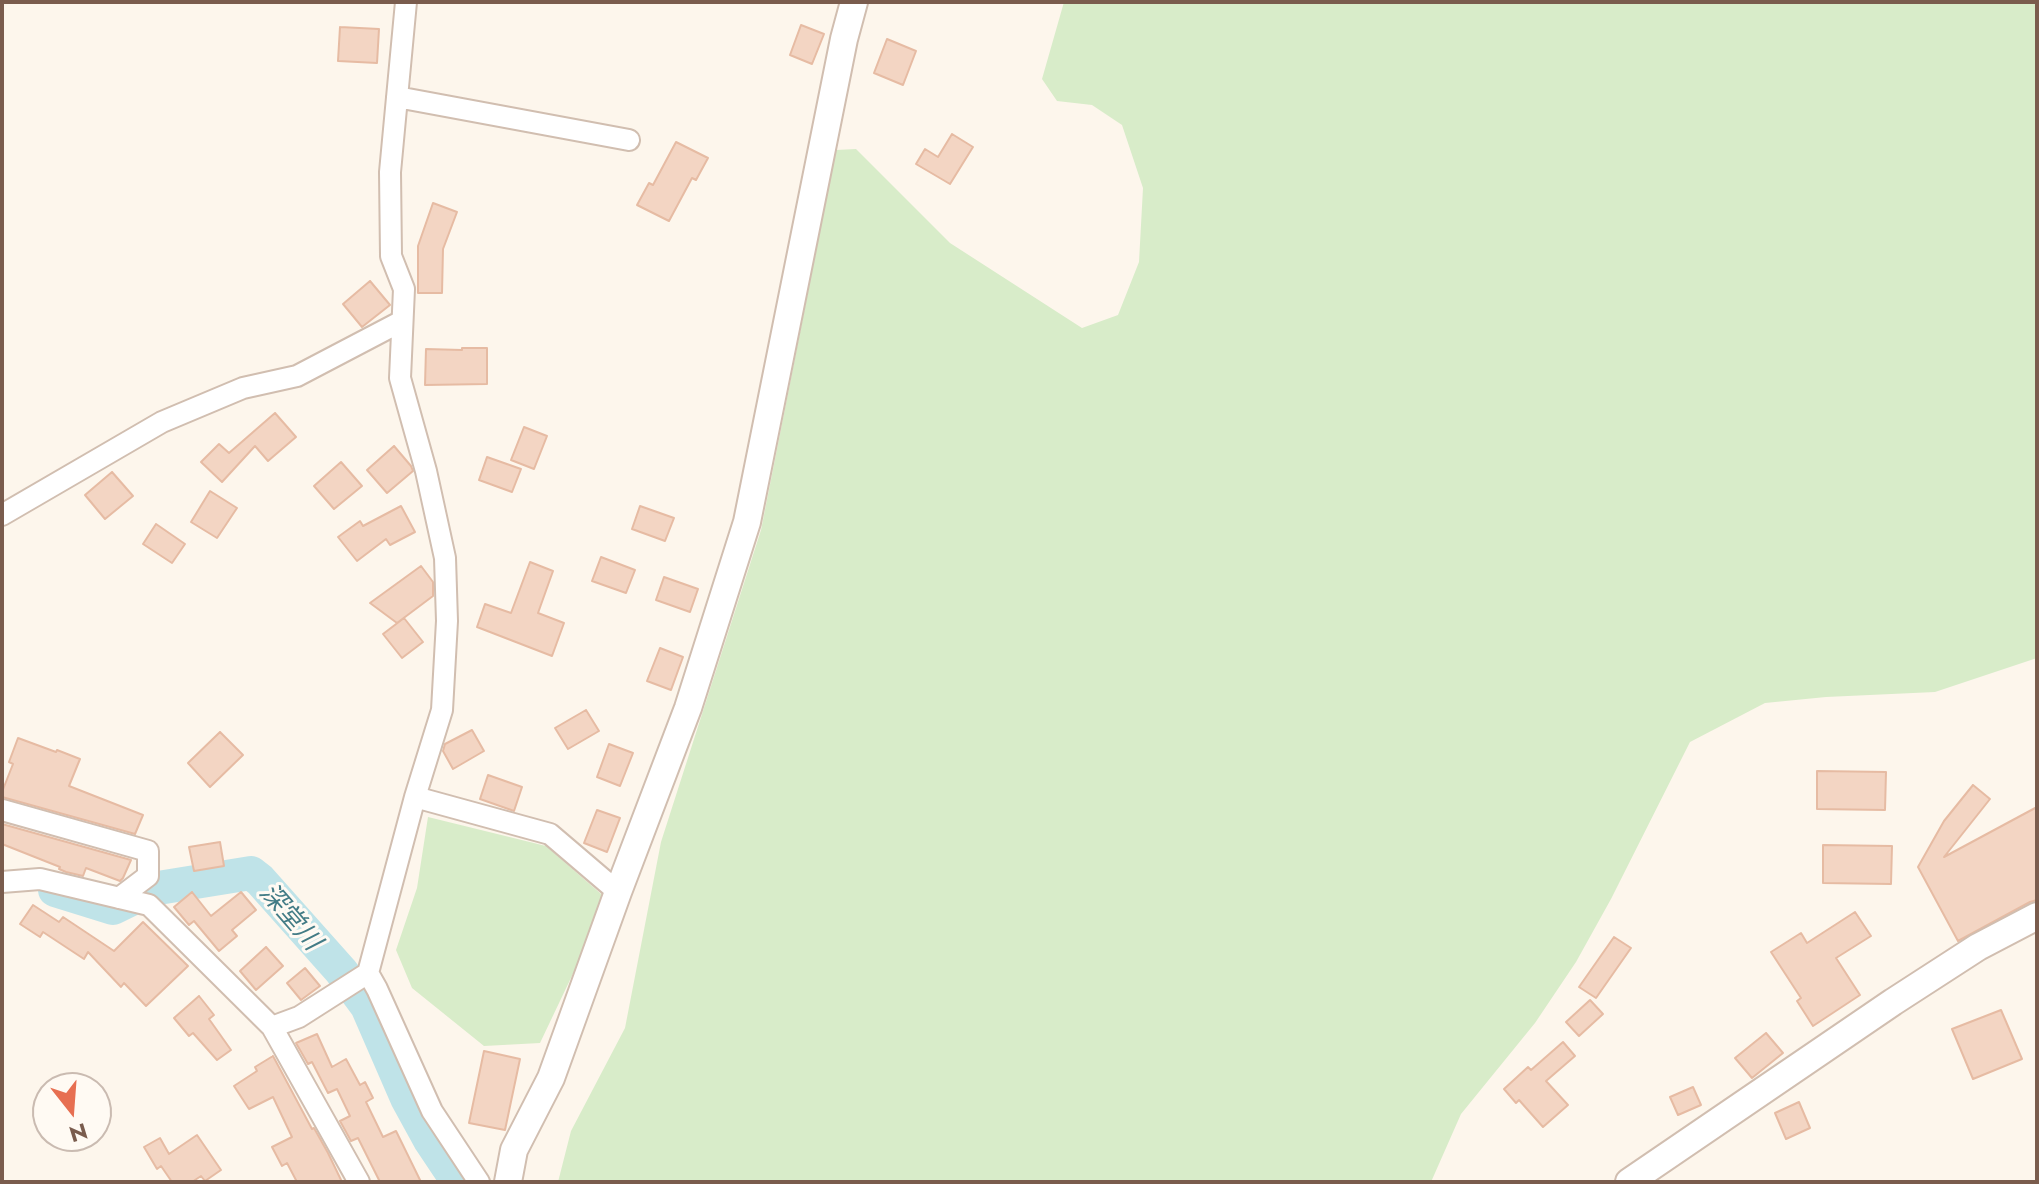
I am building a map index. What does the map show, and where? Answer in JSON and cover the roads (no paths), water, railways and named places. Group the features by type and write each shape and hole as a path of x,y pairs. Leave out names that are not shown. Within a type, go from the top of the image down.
{"street":[{"path":"272,1027 299,1017 368,973 415,797 442,710 447,621 445,558 426,471 400,378 404,289 391,256 390,172 406,2"},
{"path":"508,1182 514,1150 551,1078 688,708 747,522 854,2"},
{"path":"397,97 629,140"},
{"path":"2,515 162,422 243,388 297,376 402,321"},
{"path":"415,797 550,834 618,892"},
{"path":"2,810 148,851 148,876 119,898"},
{"path":"2,882 40,879 149,905 272,1027 359,1182"},
{"path":"1629,1182 1893,1002 1978,947 2037,916"},
{"path":"368,973 432,1111 479,1182"}],"waterway":[{"name":"深堂川","path":"55,890 113,908 152,889 251,873 341,971 367,1006 407,1098 458,1182"}]}
